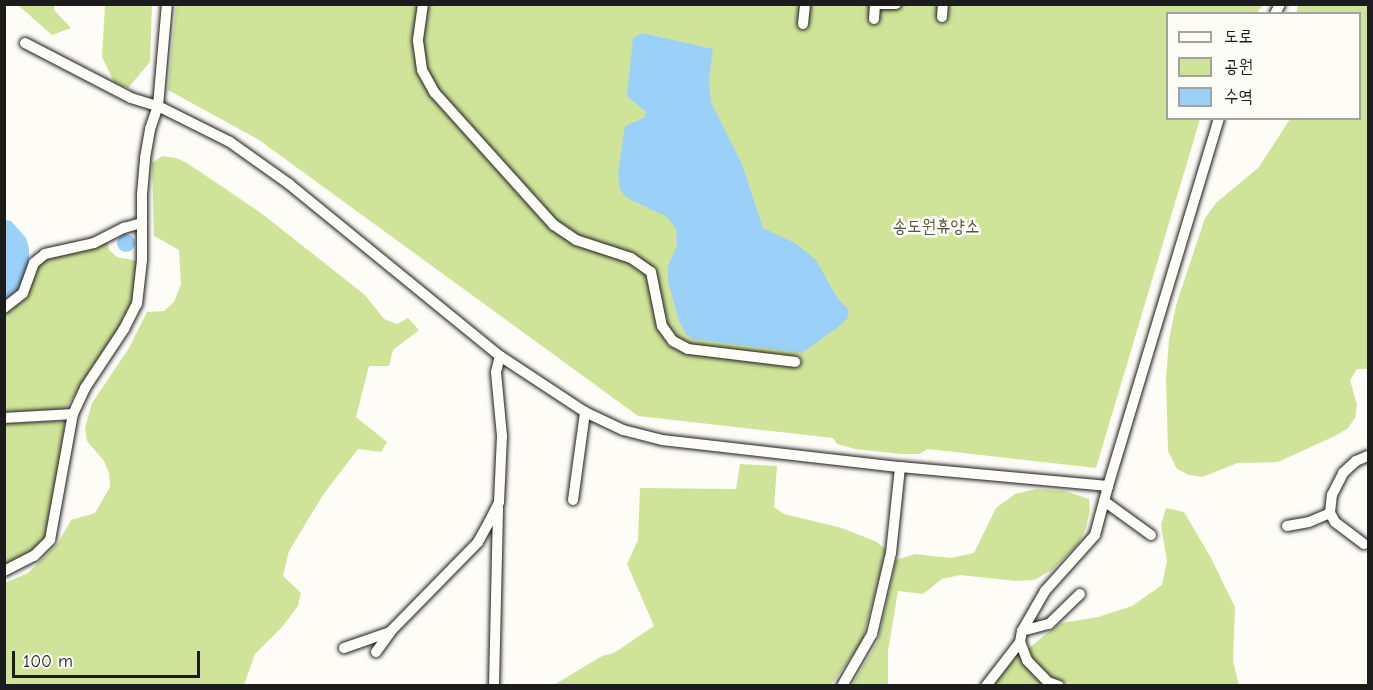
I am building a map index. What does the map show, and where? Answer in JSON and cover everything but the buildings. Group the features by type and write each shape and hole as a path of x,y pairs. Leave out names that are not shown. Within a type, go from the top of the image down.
{"street":[{"path":"4,572 34,556 50,540 73,414 85,388 124,329 137,304 142,260 145,158 158,106 167,4"},
{"path":"423,4 418,41 422,70 435,93 554,225 576,240 631,258 651,272 662,326 673,341 688,349 795,362"},
{"path":"803,24 805,4"},
{"path":"874,19 875,4 896,4"},
{"path":"942,17 943,4"},
{"path":"25,43 131,98 158,106 230,141 290,184 500,356 585,412 623,430 662,440 900,467 1108,486"},
{"path":"986,686 1021,636 1045,591 1095,535 1218,120"},
{"path":"4,308 23,293 34,263 45,255 94,243 124,228 142,223"},
{"path":"494,686 502,436 496,372 500,356"},
{"path":"573,500 585,412"},
{"path":"4,418 73,414"},
{"path":"1364,544 1335,522 1330,513 1332,495 1343,473 1356,461 1368,456"},
{"path":"842,686 872,634 891,553 900,467"},
{"path":"1104,501 1151,535"},
{"path":"376,652 390,632 478,542 499,502"},
{"path":"1287,526 1309,522 1330,513"},
{"path":"1021,636 1049,624 1080,594"},
{"path":"344,648 390,632"},
{"path":"1021,636 1027,660 1048,682 1059,686"}],"green space":[{"path":"18,5 54,5 55,11 71,28 52,35"},
{"path":"105,5 152,5 150,62 128,88 114,82 102,57"},
{"name":"송도원휴양소","path":"176,5 1263,5 1258,12 1166,12 1166,120 1200,120 1096,468 928,449 919,454 901,454 855,449 837,444 833,438 638,416 259,140 168,90"},
{"path":"1298,5 1368,5 1368,369 1357,369 1350,380 1357,405 1355,418 1348,428 1337,435 1278,462 1238,463 1202,477 1189,475 1177,469 1168,451 1166,378 1169,340 1176,305 1205,218 1216,203 1259,167 1289,120 1361,120 1361,12 1296,12"},
{"path":"162,156 176,158 187,163 261,213 365,295 384,319 397,324 408,318 419,330 393,350 389,366 369,366 356,417 387,442 381,452 358,449 323,495 289,551 283,576 301,593 298,606 282,627 255,654 244,685 5,685 5,583 28,573 58,543 71,520 95,513 110,487 109,473 104,461 87,441 85,428 92,403 129,348 147,312 164,311 174,302 181,284 179,250 154,236 152,163"},
{"path":"107,241 109,250 117,257 137,261 132,306 128,315 65,409 5,412 5,311 43,261"},
{"path":"65,421 50,527 43,543 5,567 5,423"},
{"path":"740,464 777,466 774,507 784,514 842,528 877,542 886,550 862,642 831,685 552,686 602,656 614,653 654,626 627,564 638,540 640,488 736,489"},
{"path":"1036,489 1065,491 1089,499 1090,510 1086,528 1078,544 1052,570 1034,580 1016,581 960,575 942,579 923,594 898,591 888,651 888,685 852,685 878,641 896,560 915,554 951,558 974,553 996,508 1015,494"},
{"path":"1166,508 1184,512 1211,558 1235,607 1233,661 1239,685 1073,685 1050,676 1037,664 1028,649 1047,633 1062,623 1098,617 1132,606 1162,585 1167,561 1161,525"},
{"path":"1018,653 1024,664 1043,685 993,686"}],"water":[{"path":"642,33 713,49 709,78 711,102 742,164 763,228 795,243 816,260 838,299 849,310 847,319 841,325 802,353 693,339 686,334 679,321 668,282 668,266 677,245 676,229 667,217 627,198 620,190 618,173 625,126 644,118 646,112 627,96 633,38"},
{"path":"5,220 11,221 26,238 29,263 21,288 5,299"},
{"path":"126,234 132,237 135,243 132,249 126,252 120,249 117,243 120,237"}]}
